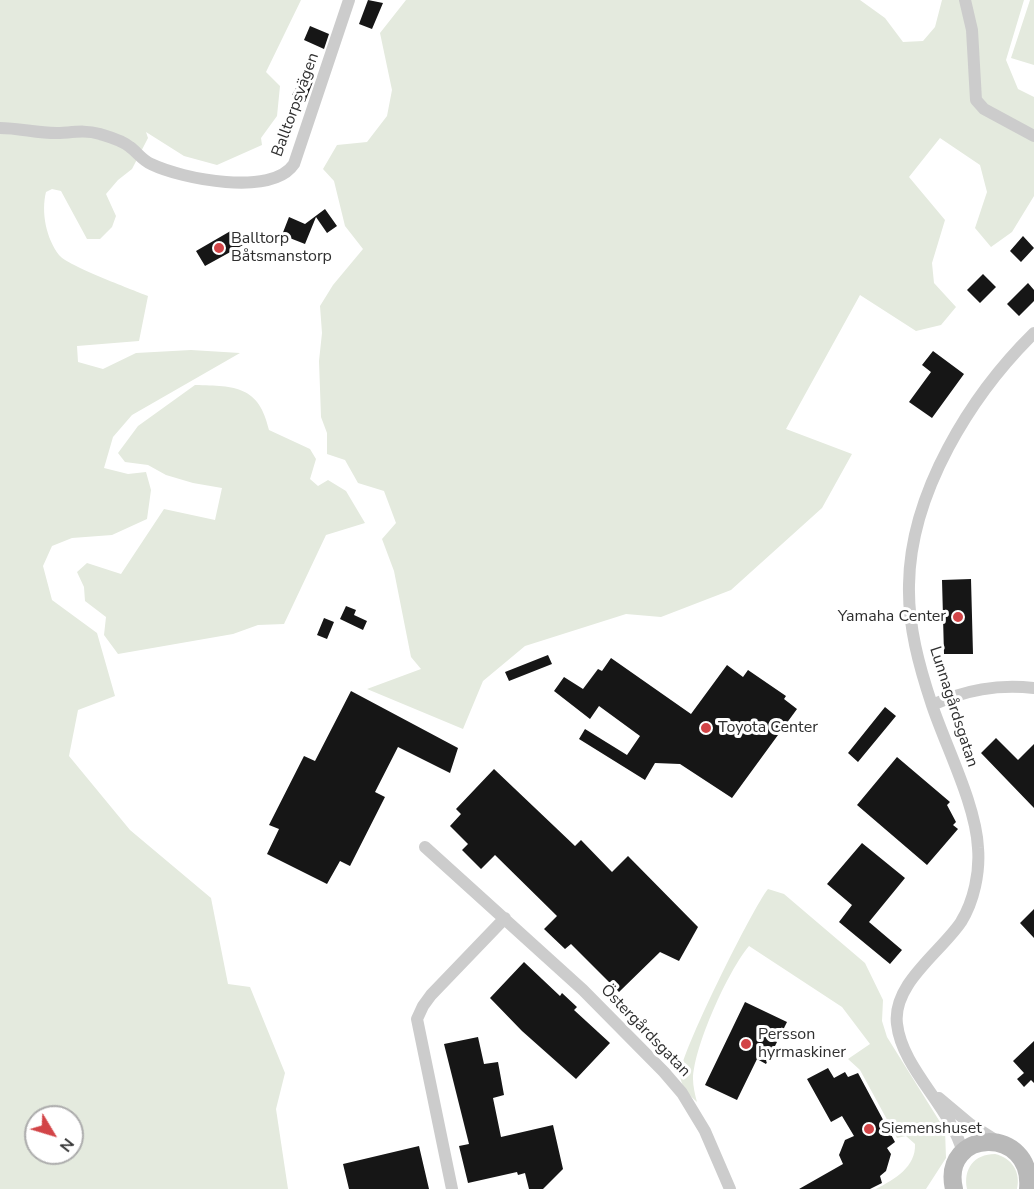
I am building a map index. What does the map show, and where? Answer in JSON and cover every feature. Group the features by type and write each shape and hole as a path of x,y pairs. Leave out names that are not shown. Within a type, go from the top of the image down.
{"main road":[{"path":"954,1189 955,1167 963,1153 976,1144 998,1141 1026,1152 1030,1187"}],"street":[{"name":"Balltorpsvägen","path":"0,128 59,133 78,130 99,134 131,147 153,165 190,177 228,182 266,181 280,177 294,164 349,0"},
{"path":"965,0 972,30 976,100 984,109 1034,136"},
{"name":"Lunnagårdsgatan","path":"963,1153 955,1131 913,1064 900,1038 896,1015 900,1001 912,981 962,921 971,900 978,857 971,815 932,705 912,634 909,606 911,562 920,520 944,459 964,419 985,388 1034,333"},
{"path":"932,705 974,690 994,686 1034,688"},
{"name":"Östergårdsgatan","path":"425,847 583,990 682,1093 705,1131 730,1189"},
{"path":"452,1189 417,1019 431,995 505,918"},
{"name":"Lunnagårdsgatan","path":"932,1091 970,1124 998,1141"}],"shaded area":[{"path":"0,0 301,0 266,72 280,86 277,116 261,138 262,145 217,165 184,156 146,132 148,138 132,169 106,194 116,216 112,227 100,239 87,239 61,191 52,189 46,192 44,208 48,233 59,255 87,271 148,296 139,341 77,346 78,362 103,369 136,353 191,350 240,353 132,415 113,437 104,468 128,474 146,472 151,490 147,519 112,535 72,538 52,546 43,566 52,600 97,633 115,696 78,710 69,756 130,830 211,898 228,984 250,987 285,1073 276,1109 288,1189 0,1189"},
{"path":"406,0 860,0 885,18 903,42 923,41 935,27 942,0 1024,0 1006,60 1018,89 1034,97 1034,196 1012,232 991,247 975,228 987,192 980,165 940,138 909,177 945,220 932,263 934,283 956,307 941,325 916,331 860,295 786,429 852,454 822,508 731,590 661,617 626,614 525,646 483,681 463,729 367,689 421,669 411,657 394,571 382,539 396,523 384,491 358,483 345,460 327,454 327,433 321,417 320,306 333,285 363,249 345,226 334,181 323,169 337,145 367,142 387,116 392,90 380,33"},
{"path":"1030,0 1034,0 1034,65 1011,58"},
{"path":"195,385 234,388 252,397 265,415 269,430 310,449 316,459 310,479 318,486 328,480 346,491 365,523 326,535 284,624 258,625 233,634 118,654 104,635 106,617 85,601 84,587 77,572 87,563 121,574 164,509 215,520 222,488 166,475 148,465 125,462 118,453 138,426"},
{"path":"768,889 784,894 865,963 883,1000 882,1021 887,1037 945,1130 946,1158 926,1189 876,1189 908,1166 915,1144 906,1136 897,1138 860,1070 848,1059 870,1044 842,1007 749,946 722,990 699,1048 693,1079 697,1102 684,1087 680,1075 691,1040 733,951"},
{"path":"995,1154 1006,1159 1014,1167 1018,1177 1017,1189 967,1189 967,1175 972,1164 981,1157"}],"building":[{"path":"368,0 383,3 372,29 359,24"},
{"path":"310,26 329,34 324,49 304,40"},
{"path":"304,74 314,79 305,102 292,95"},
{"path":"325,209 337,226 327,233 316,217 305,244 282,235 289,217 305,224"},
{"name":"Balltorp Båtsmanstorp","path":"234,229 243,245 205,266 196,251"},
{"path":"1023,236 1034,248 1021,262 1010,251"},
{"path":"983,274 996,287 980,303 967,290"},
{"path":"1028,283 1034,290 1034,301 1019,316 1007,304"},
{"path":"933,351 964,374 932,418 909,402 931,372 922,365"},
{"name":"Yamaha Center","path":"971,579 973,654 944,654 942,580"},
{"path":"346,606 356,610 354,615 367,621 363,630 340,619"},
{"path":"324,618 334,622 327,639 317,635"},
{"path":"548,655 552,664 509,681 505,672"},
{"name":"Toyota Center","path":"611,658 691,714 727,665 743,677 748,670 786,696 784,699 797,709 732,798 680,764 655,763 645,780 579,739 585,729 627,755 640,736 599,706 590,719 554,691 564,677 583,689 598,669 602,671"},
{"path":"351,691 458,748 450,773 398,747 375,792 385,797 350,866 340,861 327,884 267,854 279,829 269,825 304,756 315,761"},
{"path":"885,707 896,716 858,762 848,753"},
{"path":"996,738 1018,760 1034,744 1034,808 981,753"},
{"path":"897,757 950,802 947,805 956,822 953,825 958,829 927,865 857,805"},
{"path":"494,769 575,846 581,840 612,872 628,856 698,927 679,961 660,952 619,992 571,944 565,949 544,929 557,916 495,855 481,869 462,850 468,844 450,826 461,814 456,809"},
{"path":"862,843 905,878 869,922 902,950 890,964 839,922 852,905 827,884"},
{"path":"1034,909 1034,938 1020,923"},
{"path":"524,962 560,996 562,993 577,1007 574,1010 610,1043 576,1079 522,1031 490,998"},
{"path":"745,1002 787,1022 766,1064 757,1059 737,1100 705,1085"},
{"path":"478,1037 484,1064 498,1062 504,1095 493,1098 501,1137 553,1125 563,1169 543,1189 529,1189 525,1173 518,1175 517,1172 468,1183 459,1146 469,1144 444,1044"},
{"path":"1034,1041 1034,1083 1031,1080 1024,1087 1017,1079 1024,1073 1013,1061"},
{"name":"Siemenshuset","path":"828,1068 834,1078 845,1072 848,1077 858,1073 895,1142 887,1148 891,1154 886,1171 880,1176 882,1183 870,1189 799,1189 843,1164 839,1155 845,1140 854,1136 842,1116 831,1122 807,1079"},
{"path":"419,1146 429,1189 349,1189 343,1164"}],"place":[{"name":"Balltorp Båtsmanstorp","path":"219,248"},
{"name":"Yamaha Center","path":"958,617"},
{"name":"Toyota Center","path":"706,728"},
{"name":"Persson hyrmaskiner","path":"746,1044"},
{"name":"Siemenshuset","path":"869,1129"}]}
